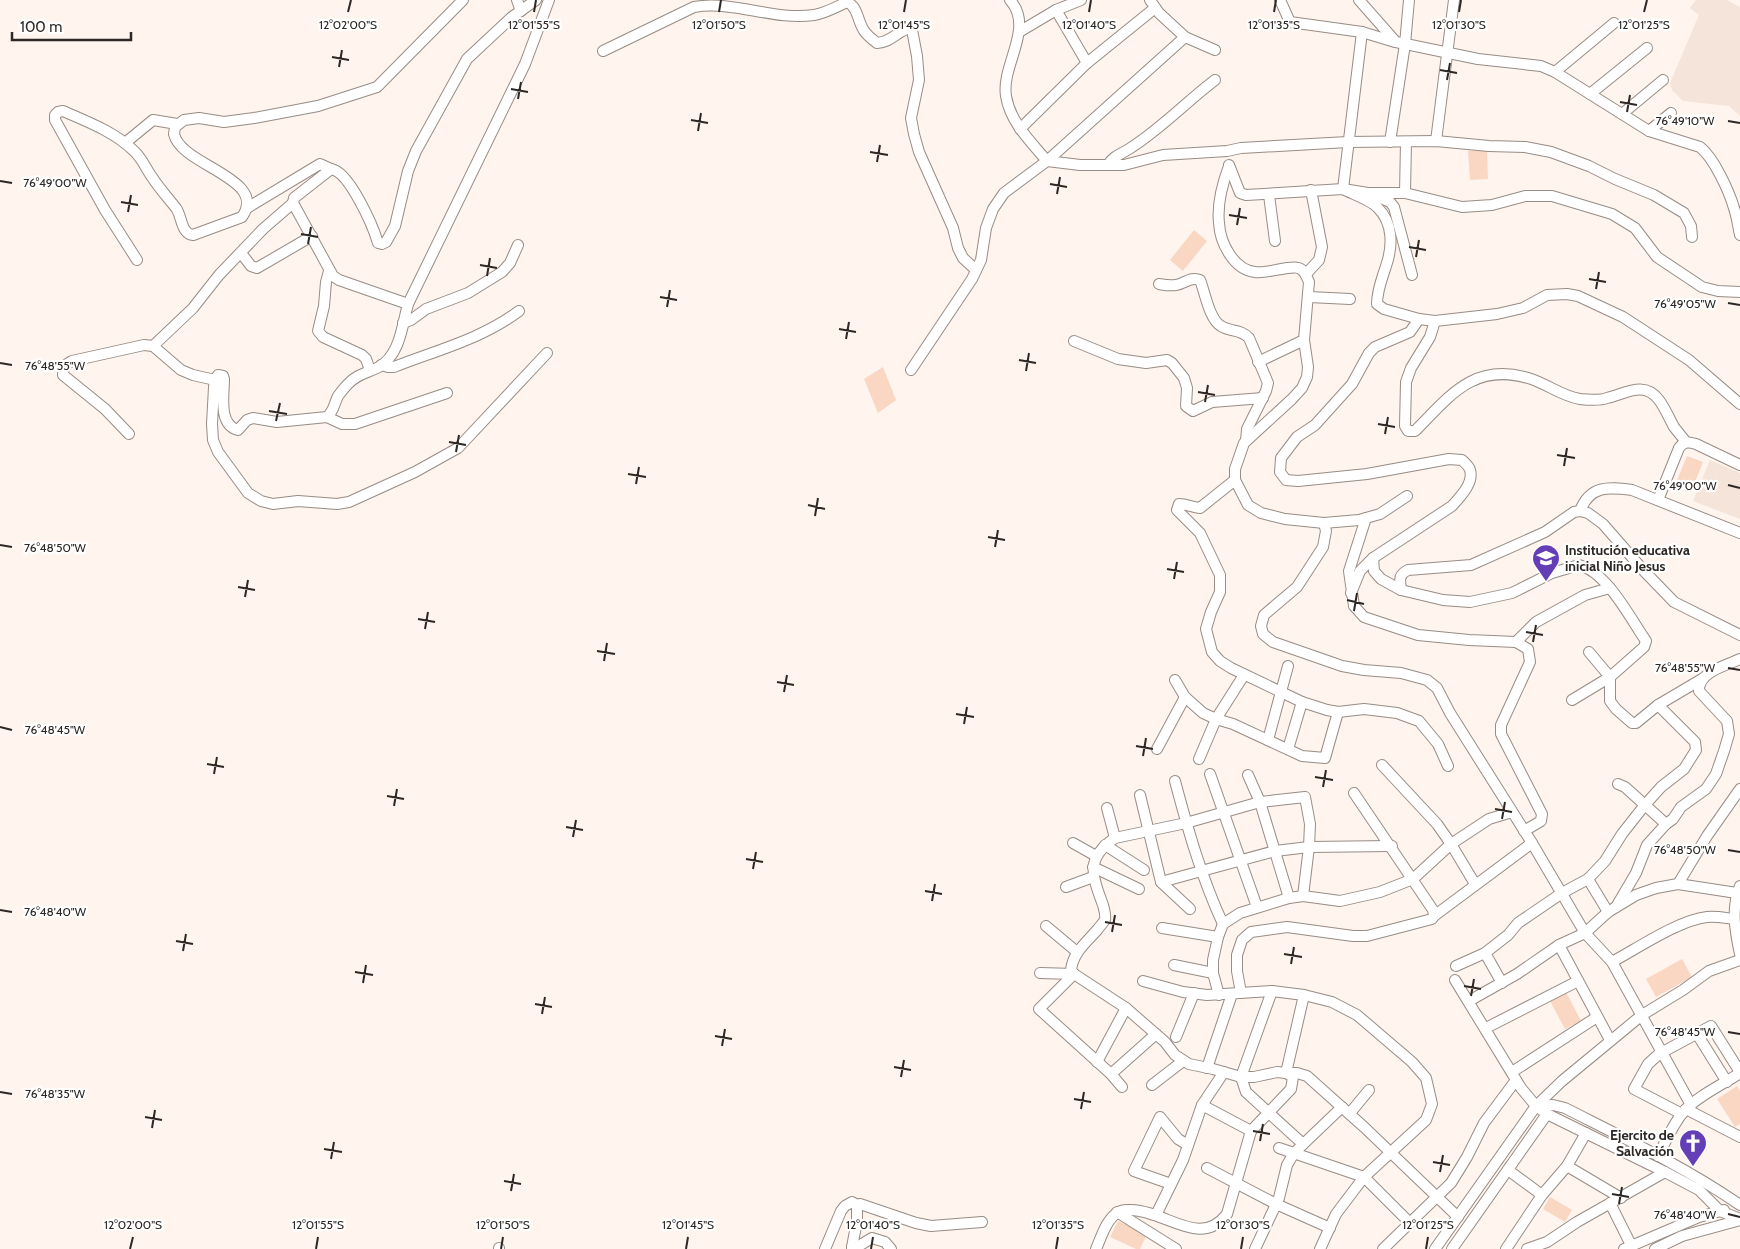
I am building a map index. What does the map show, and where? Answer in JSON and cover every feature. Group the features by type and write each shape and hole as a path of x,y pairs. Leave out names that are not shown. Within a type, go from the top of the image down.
{"street":[{"path":"137,260 78,164 55,120 55,115 58,112 64,111 102,128 125,143 136,153 152,178 177,210 187,234 193,235 242,217 247,208 247,198 241,187 189,153 176,141 174,131 178,124 184,120 199,118 224,122 318,106 377,87 463,0"},
{"path":"517,0 521,11"},
{"path":"247,208 320,164 335,170 345,178 368,215 378,243 386,242 395,226 408,171 416,151 467,59 536,0"},
{"path":"327,417 333,410 342,390 357,376 381,365 389,359 396,348 408,304 525,64 548,0"},
{"path":"1010,0 1018,18 1019,32 1006,82 1006,96 1020,129 1047,161 1080,165 1124,165 1163,155 1227,152 1241,148 1348,142 1436,141 1525,147 1551,152 1589,166 1615,180 1654,195 1684,214 1691,226 1692,237"},
{"path":"1019,32 1061,5 1082,0"},
{"path":"1280,0 1290,22 1362,32 1446,53 1478,59 1541,66 1555,72 1649,131 1700,147 1705,152 1729,195 1735,210 1740,235"},
{"path":"1390,142 1400,43 1409,0"},
{"path":"1436,141 1454,0"},
{"path":"603,51 694,7 707,4 794,16 814,15 832,10 847,2 852,4 856,10 863,30 877,44 888,42 910,28 917,56 919,80 911,118 914,134 919,152 953,228 958,248 963,258 976,270"},
{"path":"1363,2 1400,43"},
{"path":"1020,129 1087,63 1153,4 1159,13 1184,36 1214,50"},
{"path":"1061,5 1087,63"},
{"path":"1555,72 1614,23"},
{"path":"1343,189 1362,32"},
{"path":"911,370 972,279 981,260 986,228 993,209 1004,193 1047,161 1184,36"},
{"path":"1590,94 1647,48"},
{"path":"1108,165 1110,160 1138,143 1181,110 1194,96 1215,80"},
{"path":"1622,114 1663,80"},
{"path":"1649,131 1671,113"},
{"path":"125,143 153,120 165,120 178,124"},
{"path":"1405,193 1406,142"},
{"path":"1227,152 1229,166 1240,193 1246,195 1343,189 1368,193 1405,193 1462,207 1492,205 1525,196 1552,196 1612,214 1635,228 1657,256 1702,287 1718,291 1740,292"},
{"path":"1229,166 1222,185 1219,223 1225,245 1233,259 1242,268 1255,272 1275,272 1292,267 1299,268 1306,274 1309,282 1304,340 1308,367 1307,378 1302,388 1246,441"},
{"path":"153,346 193,308 263,229 293,203 296,196 330,169"},
{"path":"1343,189 1377,206 1388,223 1391,240 1388,263 1377,293 1377,304 1384,309 1419,319 1435,321 1497,314 1523,308 1547,295 1567,294 1578,296 1623,317 1688,360 1740,404"},
{"path":"1306,274 1319,260 1322,247 1311,190"},
{"path":"1368,193 1390,202 1394,207 1412,275"},
{"path":"1269,194 1274,240"},
{"path":"293,203 330,271 339,280 408,304"},
{"path":"241,253 251,266 256,268 312,236"},
{"path":"403,323 411,320 426,309 468,293 502,272 510,263 518,245"},
{"path":"330,271 326,282 319,334 362,356 366,359 370,370"},
{"path":"1159,284 1172,286 1196,278 1200,280 1214,319 1220,326 1246,334 1268,383 1263,398 1247,429 1246,441 1235,469 1234,480 1248,505 1261,513 1285,519 1324,523 1366,518 1380,514 1407,496"},
{"path":"1308,297 1350,299"},
{"path":"381,365 388,368 472,338 502,324 519,311"},
{"path":"1351,593 1360,572 1373,558 1452,506 1462,495 1470,481 1470,469 1462,460 1449,459 1367,474 1298,481 1286,480 1280,472 1281,458 1297,436 1315,425 1352,384 1375,347 1410,332 1419,319"},
{"path":"1435,321 1430,336 1411,368 1406,382 1405,426 1408,431 1415,431 1456,391 1468,382 1481,376 1500,374 1528,378 1563,395 1581,399 1602,399 1628,390 1644,390 1652,393 1659,399 1675,428 1686,442 1696,444 1740,465"},
{"path":"1258,362 1304,340"},
{"path":"1074,341 1118,359 1146,362 1167,360 1172,363 1184,378 1187,388 1186,406 1193,411 1212,402 1263,398"},
{"path":"129,434 105,409 63,375 63,369 68,363 144,345 153,346 182,370 193,375 215,380"},
{"path":"447,393 355,424 342,424 327,417 277,422 252,418 247,420 238,430 228,425 225,418 224,378 218,375 215,380 212,424 214,440 218,452 248,493 257,499 267,503 279,504 298,500 337,504 349,502 407,476 458,448 547,353"},
{"path":"1658,500 1679,448 1686,442"},
{"path":"1234,480 1200,508 1178,504 1177,510 1200,533 1220,576 1220,592 1206,629 1212,652 1226,665 1302,702 1338,712 1364,709 1397,713 1419,721 1438,744 1448,766"},
{"path":"1580,511 1588,496 1595,491 1607,488 1632,490 1740,533"},
{"path":"1401,590 1399,578 1401,574 1408,570 1470,565 1545,532 1574,512 1580,511 1588,513 1603,524 1674,602 1740,635"},
{"path":"1366,518 1349,571 1354,606 1364,617 1418,635 1516,642 1528,649 1530,662 1502,725 1501,734 1542,814 1541,821 1524,831"},
{"path":"1324,523 1326,532 1323,547 1297,587 1264,614 1263,634 1273,642 1342,666 1400,673 1427,680 1437,688 1450,713 1532,843 1585,933 1612,962 1662,1052 1686,1110"},
{"path":"1373,558 1374,571 1381,579 1401,590 1443,600 1470,602 1512,593 1552,573 1579,565 1592,571 1610,588 1646,641 1646,644 1610,677 1572,700"},
{"path":"1516,642 1536,622 1585,595 1610,588"},
{"path":"1589,652 1610,677 1610,701 1632,723 1636,723 1658,705 1702,679 1707,674 1739,660"},
{"path":"1268,740 1288,666"},
{"path":"1199,759 1216,719 1244,675"},
{"path":"1612,910 1636,873 1647,845 1673,819 1681,807 1706,789 1716,774 1729,734 1727,721 1699,692 1699,685 1702,679"},
{"path":"1175,680 1185,697 1203,713 1233,724 1302,756 1325,758 1338,712"},
{"path":"1157,749 1185,697"},
{"path":"1288,749 1302,702"},
{"path":"1456,966 1485,953 1518,923 1562,893 1588,879 1605,861 1622,834 1644,806 1661,787 1684,769 1696,750 1695,742 1658,705"},
{"path":"1382,765 1437,824 1475,884"},
{"path":"1210,774 1257,907"},
{"path":"1248,775 1260,802 1289,898"},
{"path":"1175,781 1186,823 1207,887 1223,924"},
{"path":"1618,784 1625,787 1666,824"},
{"path":"1678,884 1707,836 1740,789"},
{"path":"1354,793 1392,846 1433,910 1434,916"},
{"path":"1140,795 1161,882 1190,909"},
{"path":"1303,896 1310,824 1305,797 1260,802 1186,823 1115,838 1105,845 1096,856 1093,872 1105,912 1104,920 1077,952 1072,962 1071,970 1074,974 1126,1008 1183,1061 1241,1077 1254,1077 1277,1072 1298,1073 1308,1076 1458,1217"},
{"path":"1107,808 1115,838"},
{"path":"1219,995 1213,973 1213,960 1218,937 1223,924 1240,913 1289,898 1303,896 1340,901 1380,892 1413,880 1451,844 1489,819 1512,812"},
{"path":"1073,843 1096,856"},
{"path":"1207,1068 1237,993 1237,955 1242,940 1251,932 1287,927 1353,936 1367,936 1432,919 1475,884 1532,843"},
{"path":"1105,845 1144,870"},
{"path":"1161,882 1275,850 1309,847 1392,846"},
{"path":"1066,887 1093,872 1139,889"},
{"path":"1588,879 1612,910"},
{"path":"1469,1001 1517,974 1559,945 1585,933 1612,910 1636,895 1656,888 1678,884 1739,890 1734,919 1740,954"},
{"path":"1612,962 1679,926 1705,917 1734,919"},
{"path":"1046,926 1077,952"},
{"path":"1162,928 1218,937"},
{"path":"1559,945 1610,1040"},
{"path":"1485,953 1502,983"},
{"path":"1435,1249 1536,1106 1610,1040 1642,1015 1683,990 1709,971 1740,960"},
{"path":"1174,965 1213,973"},
{"path":"1040,973 1074,974"},
{"path":"1074,974 1039,1009 1111,1074 1122,1087"},
{"path":"1455,980 1514,1076 1536,1106 1547,1114 1699,1190 1720,1211 1740,1219"},
{"path":"1143,981 1194,993 1219,995 1272,991 1304,995 1332,1002 1357,1014 1412,1062 1426,1078 1432,1104 1426,1120 1364,1177 1336,1214 1320,1249"},
{"path":"1486,1028 1578,981"},
{"path":"1272,991 1241,1077 1246,1092 1303,1144"},
{"path":"1176,1037 1194,993"},
{"path":"1286,1073 1304,995"},
{"path":"1097,1062 1126,1008"},
{"path":"1383,1249 1451,1183 1484,1123 1514,1076 1597,1017"},
{"path":"1658,1156 1676,1123 1686,1110 1740,1073 1711,1026 1662,1052 1648,1064 1634,1089 1686,1110 1740,1137"},
{"path":"1111,1074 1156,1034"},
{"path":"1697,1034 1727,1082"},
{"path":"1152,1085 1183,1061"},
{"path":"1156,1215 1188,1145 1202,1105 1224,1072"},
{"path":"1096,1249 1111,1218 1123,1209 1156,1215 1193,1233 1204,1233 1224,1220 1251,1131 1291,1090 1293,1077 1286,1073"},
{"path":"1255,1249 1276,1204 1287,1165 1294,1153 1369,1090"},
{"path":"1202,1105 1251,1131"},
{"path":"1536,1106 1553,1105 1565,1108 1710,1184 1740,1207"},
{"path":"1452,1249 1547,1114"},
{"path":"1171,1184 1134,1171 1160,1117 1178,1139 1188,1145"},
{"path":"1506,1249 1542,1195 1567,1166 1586,1133"},
{"path":"1279,1148 1364,1177 1410,1223"},
{"path":"1567,1166 1620,1198"},
{"path":"1207,1168 1276,1204 1330,1228"},
{"path":"1508,1170 1542,1195"},
{"path":"1527,1249 1548,1246 1577,1222 1665,1172"},
{"path":"825,1249 845,1206 852,1202 931,1226 982,1222"},
{"path":"1610,1203 1627,1247 1699,1217 1740,1207"},
{"path":"857,1205 857,1220 852,1248 872,1238 885,1242 891,1249"},
{"path":"1117,1212 1176,1249"},
{"path":"1655,1249 1682,1236 1740,1219"}],"shaded area":[{"path":"1696,0 1727,0 1740,7 1740,116 1729,106 1683,101 1672,90 1670,83 1699,15 1690,8"},
{"path":"1487,150 1488,179 1470,180 1468,151"},
{"path":"1194,230 1207,241 1183,271 1170,260"},
{"path":"883,367 896,400 878,413 864,379"},
{"path":"1687,456 1703,462 1691,492 1675,485"},
{"path":"1710,460 1740,473 1740,519 1693,501"},
{"path":"1682,959 1692,977 1656,997 1646,979"},
{"path":"1566,992 1581,1021 1565,1029 1550,1001"},
{"path":"1737,1086 1740,1091 1740,1124 1735,1127 1717,1099"},
{"path":"1550,1197 1572,1210 1565,1222 1543,1209"},
{"path":"1118,1221 1147,1234 1140,1249 1110,1237"}],"place":[{"name":"Institución educativa inicial Niño Jesus","path":"1546,582"},
{"name":"Ejercito de Salvación","path":"1693,1167"}]}
